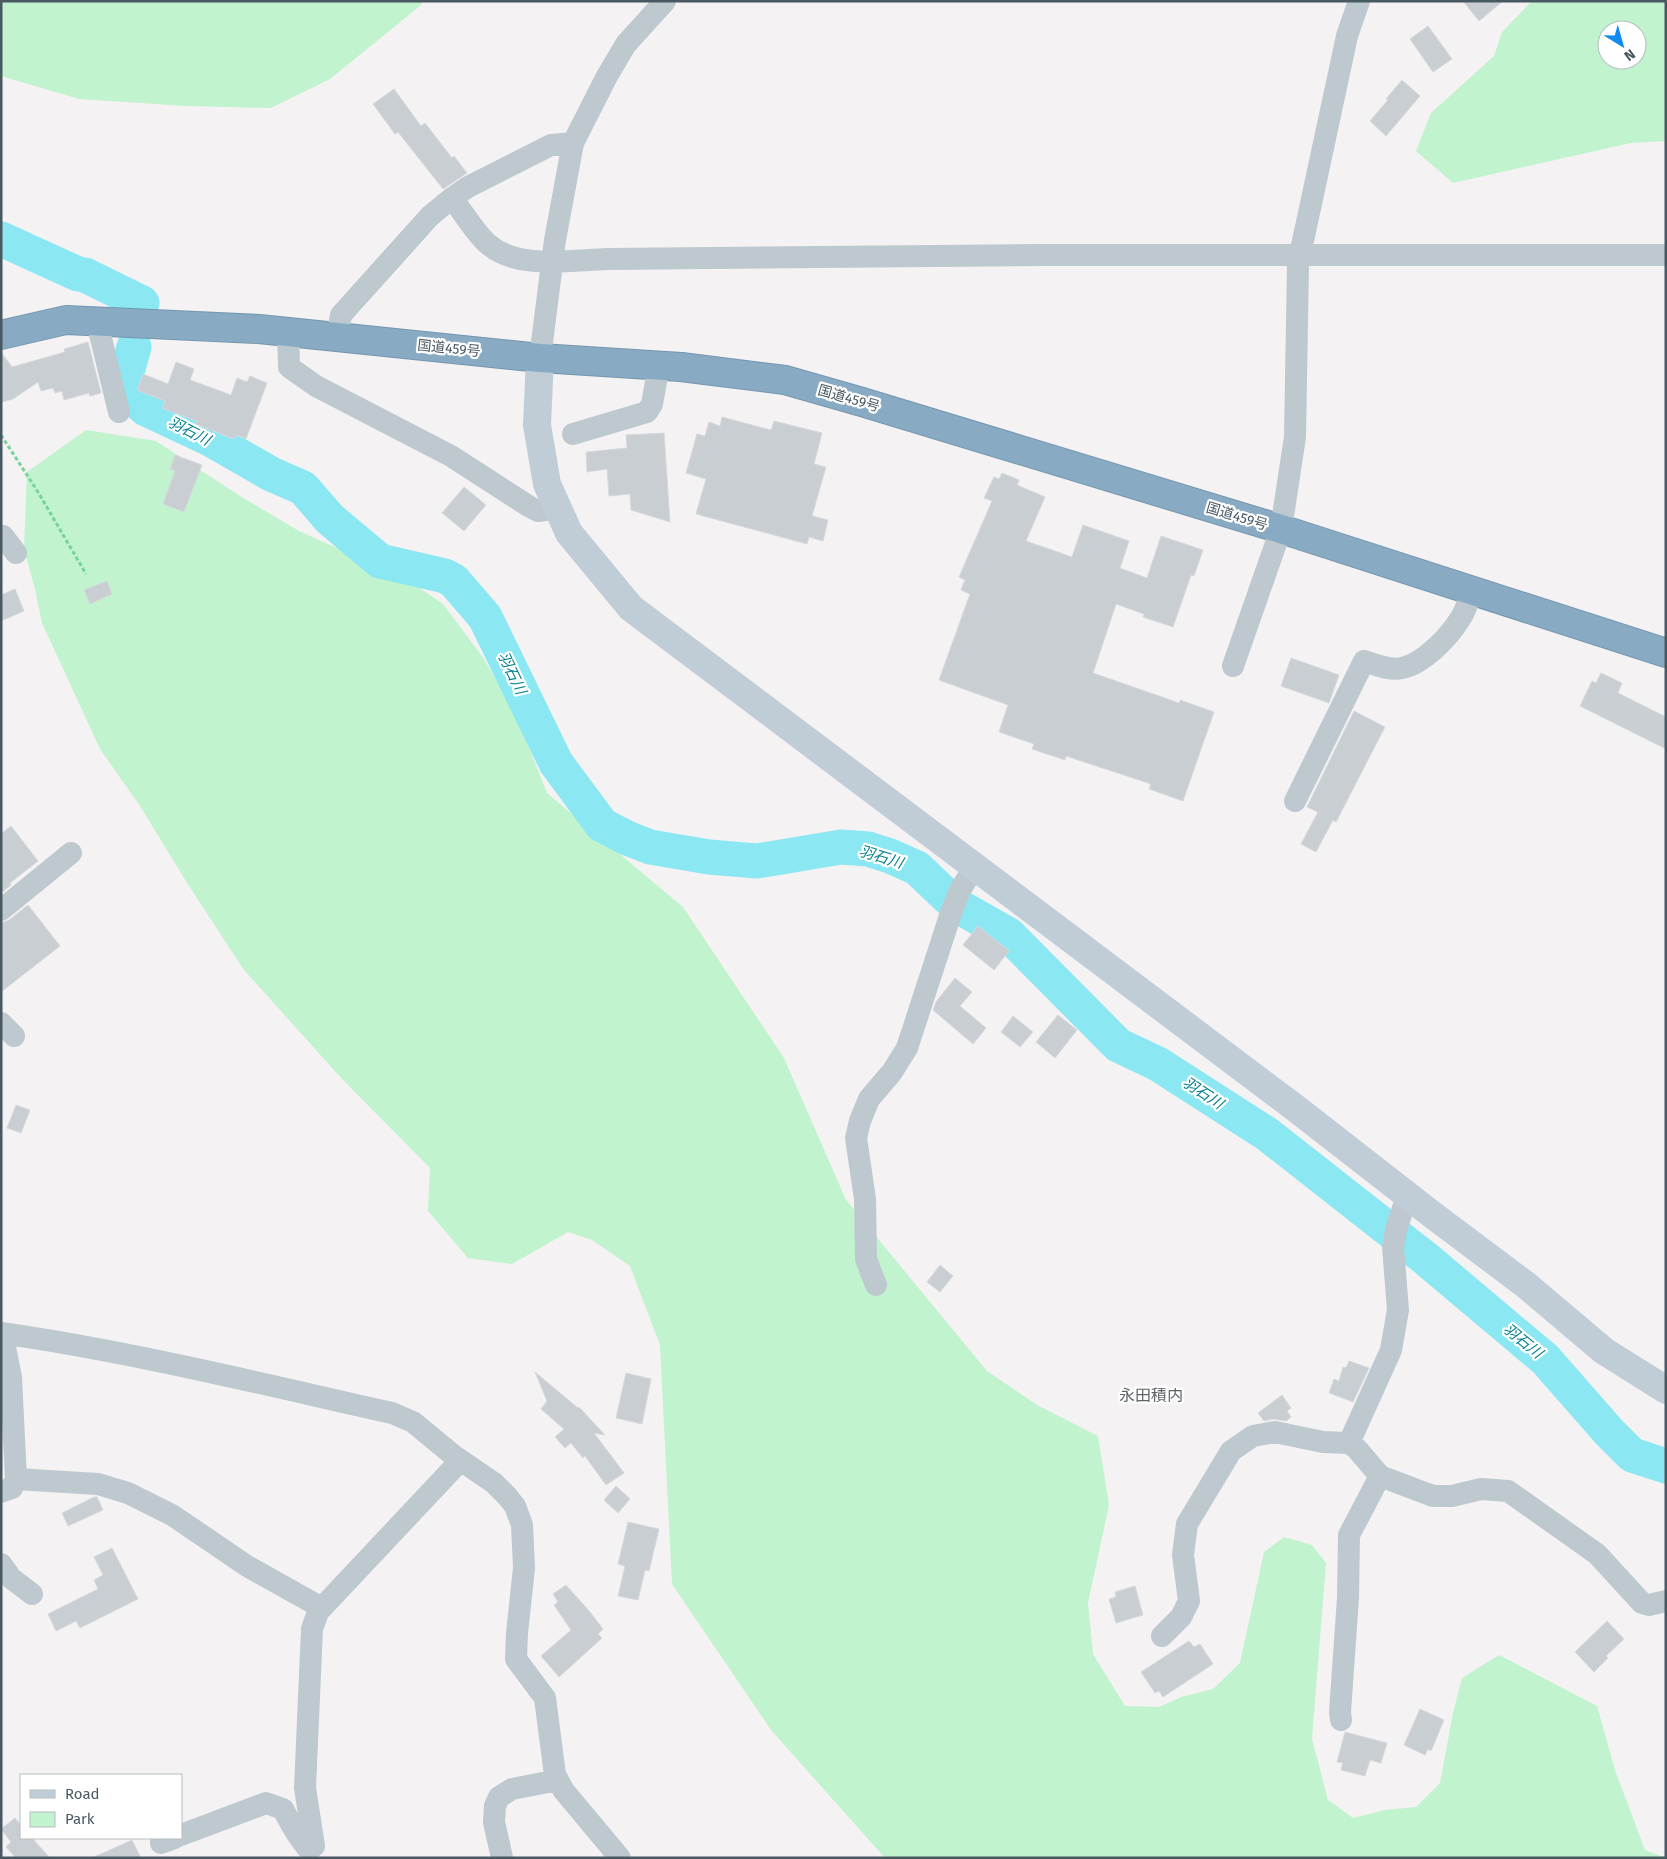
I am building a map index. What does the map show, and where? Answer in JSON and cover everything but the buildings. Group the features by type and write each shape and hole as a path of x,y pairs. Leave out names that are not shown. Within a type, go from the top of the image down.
{"highway":[{"name":"国道459号","path":"1,335 66,320 250,328 540,358 659,366 785,380 1281,529 1666,653"}],"street":[{"path":"665,1 626,44 573,142 552,261 540,358 537,424 547,484 569,533 631,608 1526,1285 1604,1351 1666,1390"},
{"path":"1233,666 1281,529 1295,437 1299,256 1346,36 1359,1"},
{"path":"337,337 341,315 430,216 468,187 551,145 573,142"},
{"path":"452,198 486,243 501,254 515,259 552,261 981,256 1666,256"},
{"path":"97,322 119,412"},
{"path":"288,332 289,368 316,386 450,456 530,507 538,511 558,508"},
{"path":"573,434 647,412 652,404 659,366"},
{"path":"1,536 16,553"},
{"path":"1295,801 1364,661 1388,668 1401,669 1416,664 1445,638 1460,619 1472,591"},
{"path":"1,910 71,853"},
{"path":"876,1285 866,1259 865,1199 856,1138 860,1121 869,1099 892,1072 907,1048 951,913 960,890 974,866"},
{"path":"1349,1443 1391,1350 1398,1310 1395,1238 1407,1196"},
{"path":"322,1608 247,1566 172,1515 128,1493 98,1484 9,1486 12,1377 2,1333 34,1336 392,1413 413,1422 460,1461 494,1484 515,1506 522,1525 524,1568 516,1659 545,1698 558,1780 564,1791 620,1858"},
{"path":"1162,1636 1181,1618 1189,1602 1183,1555 1187,1524 1231,1451 1253,1436 1275,1432 1323,1442 1349,1443 1357,1449 1380,1476 1433,1496 1452,1496 1481,1489 1508,1491 1597,1554 1642,1603 1649,1605 1666,1601"},
{"path":"182,1835 266,1803 283,1809 292,1826 309,1850 314,1846 306,1788 312,1629 318,1612 460,1461"},
{"path":"1341,1720 1348,1598 1349,1534 1380,1476"},
{"path":"1,1564 10,1578 32,1594"},
{"path":"502,1858 494,1822 495,1806 499,1797 512,1789 558,1780"}],"path":[{"path":"1,435 38,492 86,574"}],"green space":[{"path":"1,1 423,1 420,6 330,79 271,108 185,106 79,99 1,76"},
{"path":"1532,1 1666,1 1666,141 1631,143 1453,183 1416,151 1431,113 1494,56 1502,32"},
{"path":"86,430 156,441 240,496 299,531 406,579 443,604 482,656 514,710 547,793 683,907 784,1058 846,1200 987,1371 1037,1405 1098,1436 1109,1505 1088,1603 1093,1654 1125,1706 1159,1707 1181,1697 1213,1689 1240,1663 1264,1552 1284,1537 1312,1545 1326,1563 1312,1739 1328,1800 1353,1818 1385,1810 1416,1807 1440,1783 1453,1713 1462,1678 1499,1655 1597,1706 1616,1773 1645,1850 1666,1858 885,1858 771,1730 672,1584 660,1345 630,1266 592,1240 568,1232 512,1264 468,1258 428,1211 430,1168 343,1080 244,970 140,806 100,749 42,623 24,549 27,472"}],"waterway":[{"name":"羽石川","path":"1,239 78,274 85,275 142,303"},
{"name":"羽石川","path":"134,347 125,379 130,395 146,409 212,440 271,474 303,488 330,519 380,561 445,576 454,581 485,617 556,763 602,825 650,847 709,857 757,861 841,847 868,849 917,868 956,905 1009,935 1118,1045 1158,1064 1267,1134 1425,1258 1545,1359 1609,1432 1632,1455 1666,1466"}],"district":[{"name":"永田積内","path":"1151,1395"}]}
